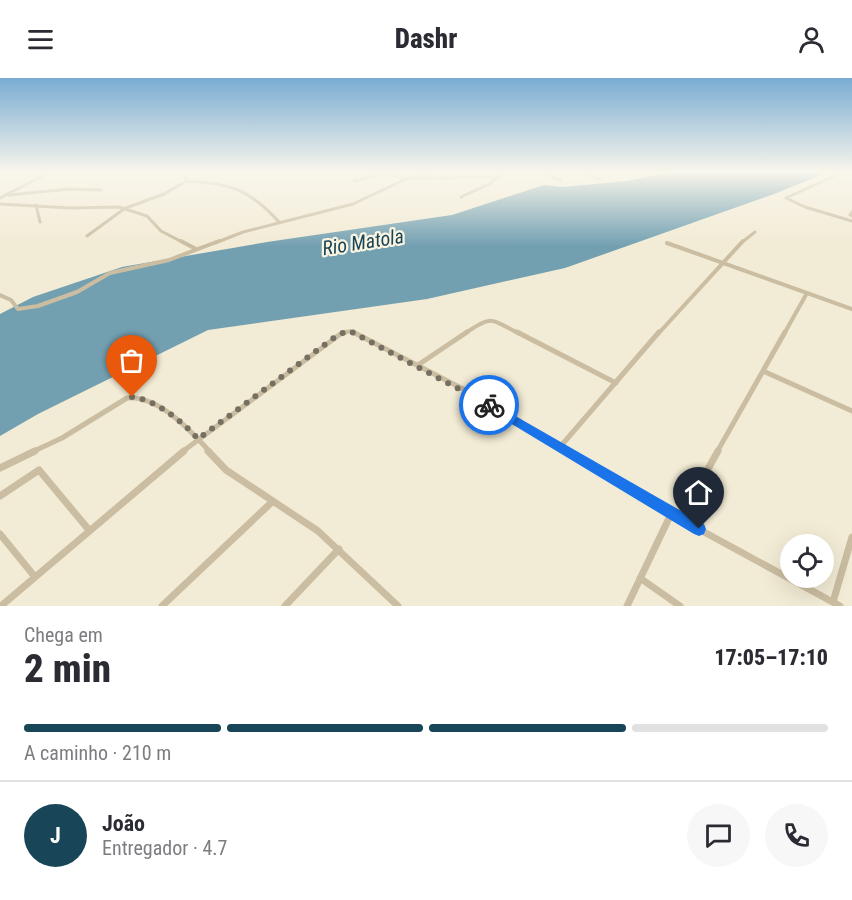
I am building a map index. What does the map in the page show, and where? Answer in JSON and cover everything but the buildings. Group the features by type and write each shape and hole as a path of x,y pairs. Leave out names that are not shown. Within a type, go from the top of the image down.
{"street":[{"path":"87,236 124,209 157,197"},
{"path":"254,197 279,222"},
{"path":"0,295 11,300 18,309 38,306 91,286 106,275 169,260 279,222 353,204 368,197"},
{"path":"789,197 786,198 805,207 852,216"},
{"path":"0,204 70,208 117,206 147,216 161,231 196,249"},
{"path":"36,206 40,222"},
{"path":"560,447 737,244 755,232"},
{"path":"667,243 852,309"},
{"path":"680,519 807,293"},
{"path":"418,365 485,320 491,319 616,383"},
{"path":"1,606 198,439 301,362 345,332 354,331 418,365 671,514 837,604 852,537"},
{"path":"762,371 852,411"},
{"path":"0,468 62,438 132,397 151,403 182,422 226,470 318,531 398,606"},
{"path":"0,496 41,471 89,530"},
{"path":"162,606 273,501"},
{"path":"627,606 671,514"},
{"path":"0,534 35,577"},
{"path":"285,606 339,549"},
{"path":"640,578 680,606"}],"water":[{"name":"Rio Matola","path":"508,197 767,197 565,268 427,299 208,330 38,414 0,436 0,314 33,297 122,267 267,242 452,215"}],"way so far":[{"path":"132,397 151,403 182,422 198,439 339,334 354,331 489,405"}],"route":[{"path":"489,405 699,529"}]}
